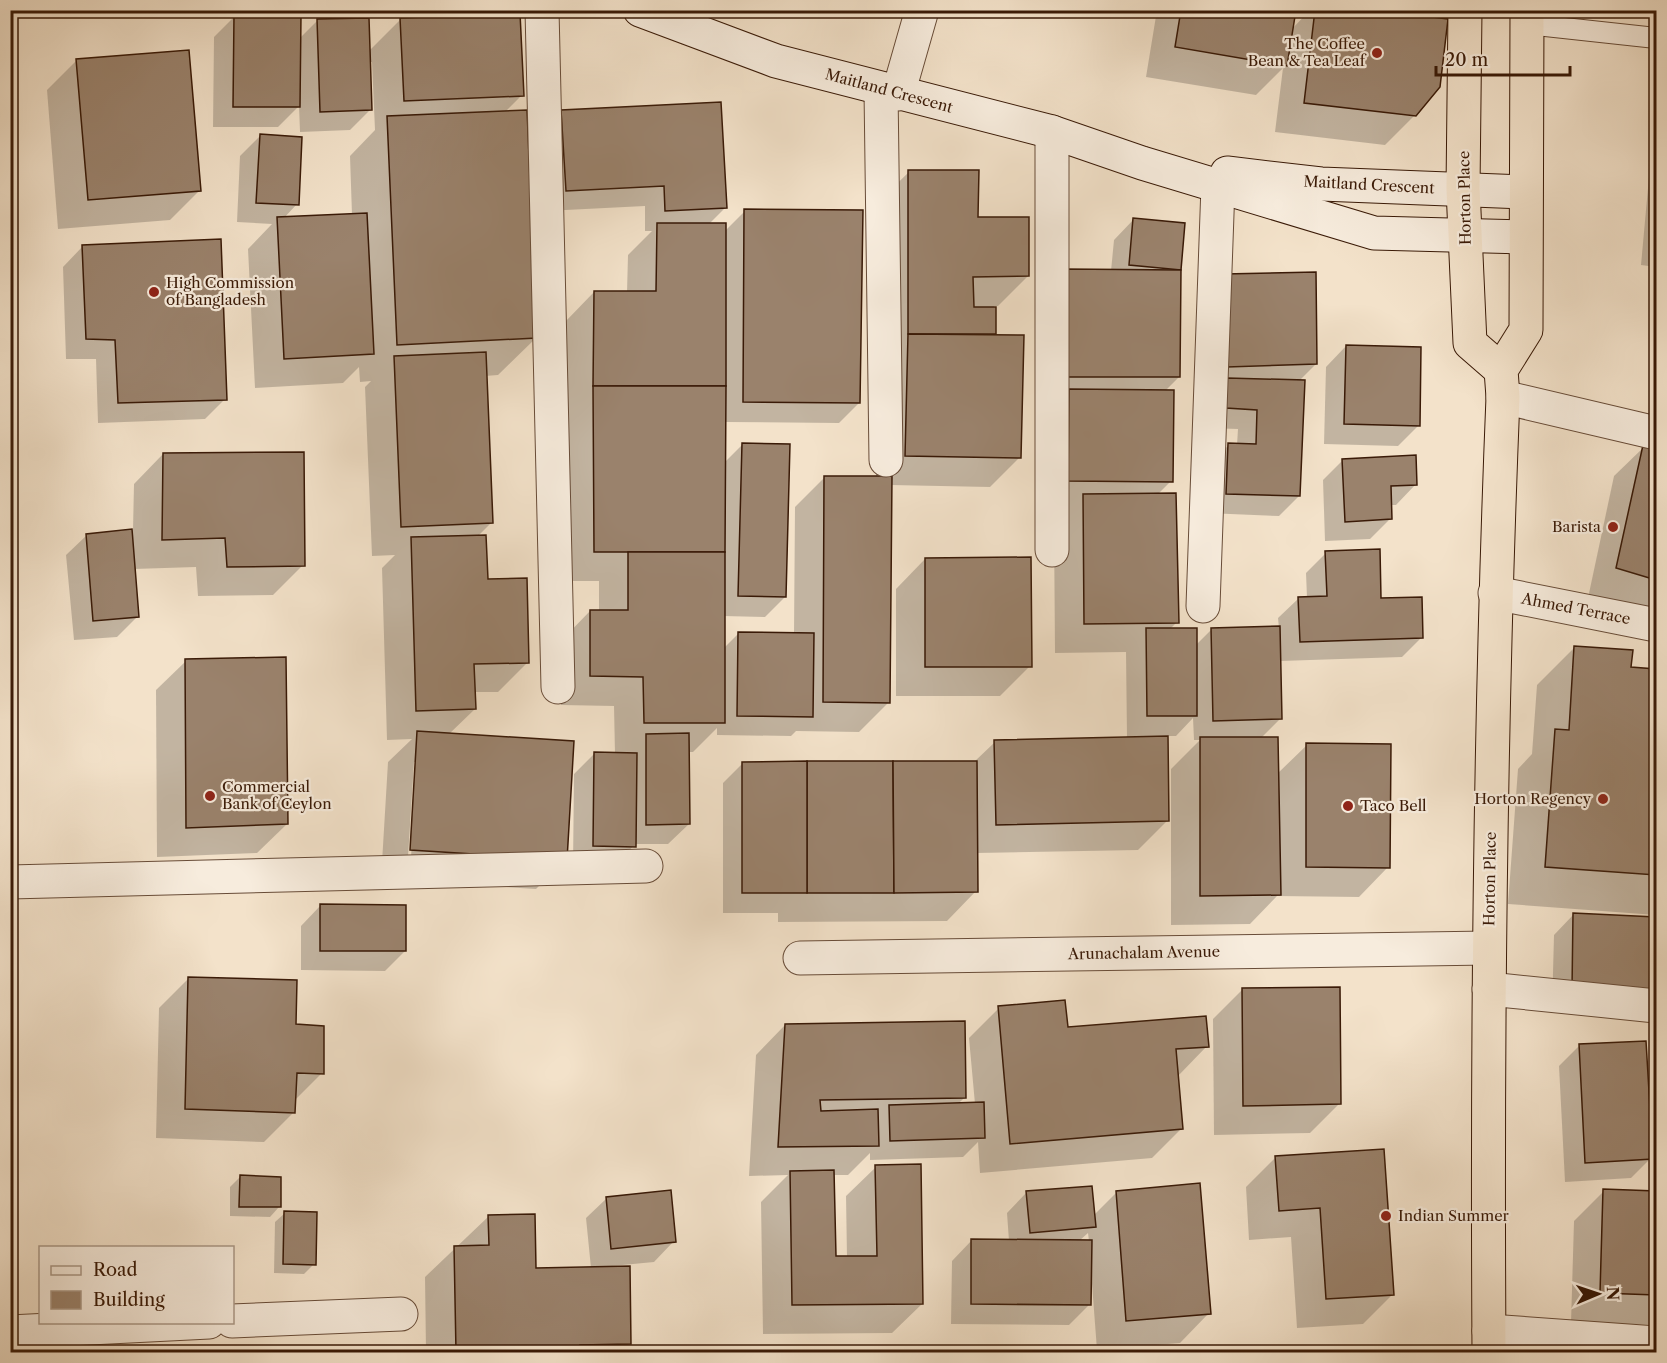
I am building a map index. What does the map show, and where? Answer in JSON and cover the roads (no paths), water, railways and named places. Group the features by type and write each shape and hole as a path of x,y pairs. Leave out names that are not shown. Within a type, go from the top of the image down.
{"highway":[{"name":"Horton Place","path":"1465,10 1464,189 1470,344 1502,383"},
{"name":"Horton Place","path":"1489,1342 1489,948 1495,593 1502,383 1526,330 1524,192 1527,17"}],"street":[{"path":"542,10 558,687"},
{"name":"Maitland Crescent","path":"640,10 776,61 1052,132 1142,164 1374,233 1525,237"},
{"path":"886,460 890,92 922,10"},
{"path":"1052,132 1052,550"},
{"name":"Maitland Crescent","path":"1142,164 1322,184 1524,192"},
{"path":"1203,606 1218,186"},
{"path":"1502,383 1656,433"},
{"name":"Ahmed Terrace","path":"1495,593 1656,625"},
{"path":"10,882 646,866"},
{"name":"Arunachalam Avenue","path":"800,958 1489,948"},
{"path":"1489,988 1656,1006"},
{"path":"234,1322 401,1314"},
{"path":"10,1332 188,1324"},
{"path":"1489,1342 1656,1343"}],"lane":[{"path":"1527,17 1656,38"}],"place":[{"name":"The Coffee Bean & Tea Leaf","path":"1377,53"},
{"name":"High Commission of Bangladesh","path":"154,292"},
{"name":"Barista","path":"1613,527"},
{"name":"Commercial Bank of Ceylon","path":"210,796"},
{"name":"Horton Regency","path":"1603,799"},
{"name":"Taco Bell","path":"1348,806"},
{"name":"Indian Summer","path":"1386,1216"}]}
